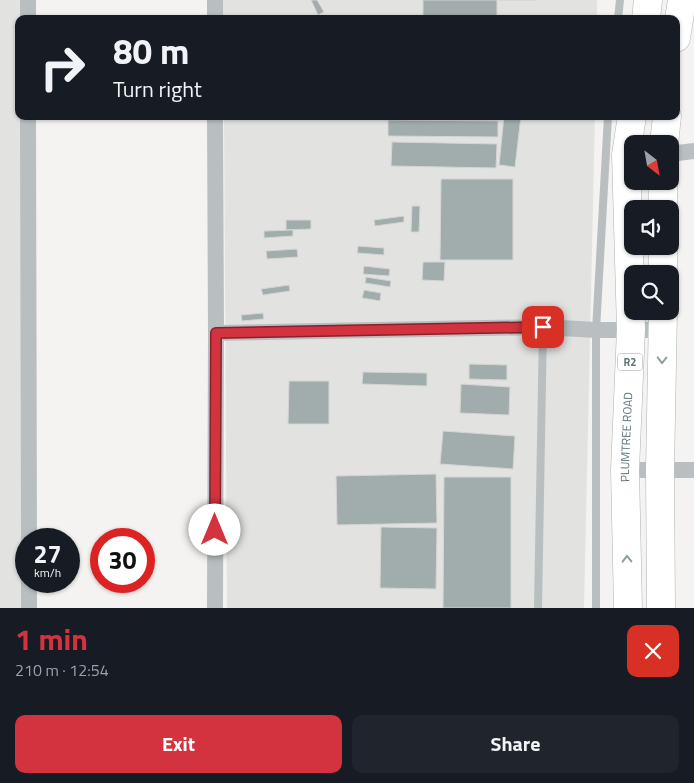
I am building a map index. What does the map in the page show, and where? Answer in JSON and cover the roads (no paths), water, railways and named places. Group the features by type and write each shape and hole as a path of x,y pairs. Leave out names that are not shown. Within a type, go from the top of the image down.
{"highway":[{"path":"646,15 648,0"},
{"path":"680,15 682,0"},
{"name":"PLUMTREE ROAD","path":"631,135 632,120"},
{"path":"665,135 667,120"},
{"name":"PLUMTREE ROAD","path":"628,608 625,470 631,329 629,190"},
{"path":"661,608 660,470 663,321"}],"street":[{"path":"28,0 28,15"},
{"path":"215,0 215,15"},
{"path":"28,120 29,528"},
{"path":"215,120 215,608"},
{"path":"679,153 694,151"},
{"path":"216,333 543,327 596,330 631,329 663,321"},
{"path":"625,470 694,470"},
{"path":"29,593 29,608"}],"lane":[{"path":"618,15 620,0"},
{"path":"596,608 596,330 608,120"},
{"path":"538,608 543,327"}]}
